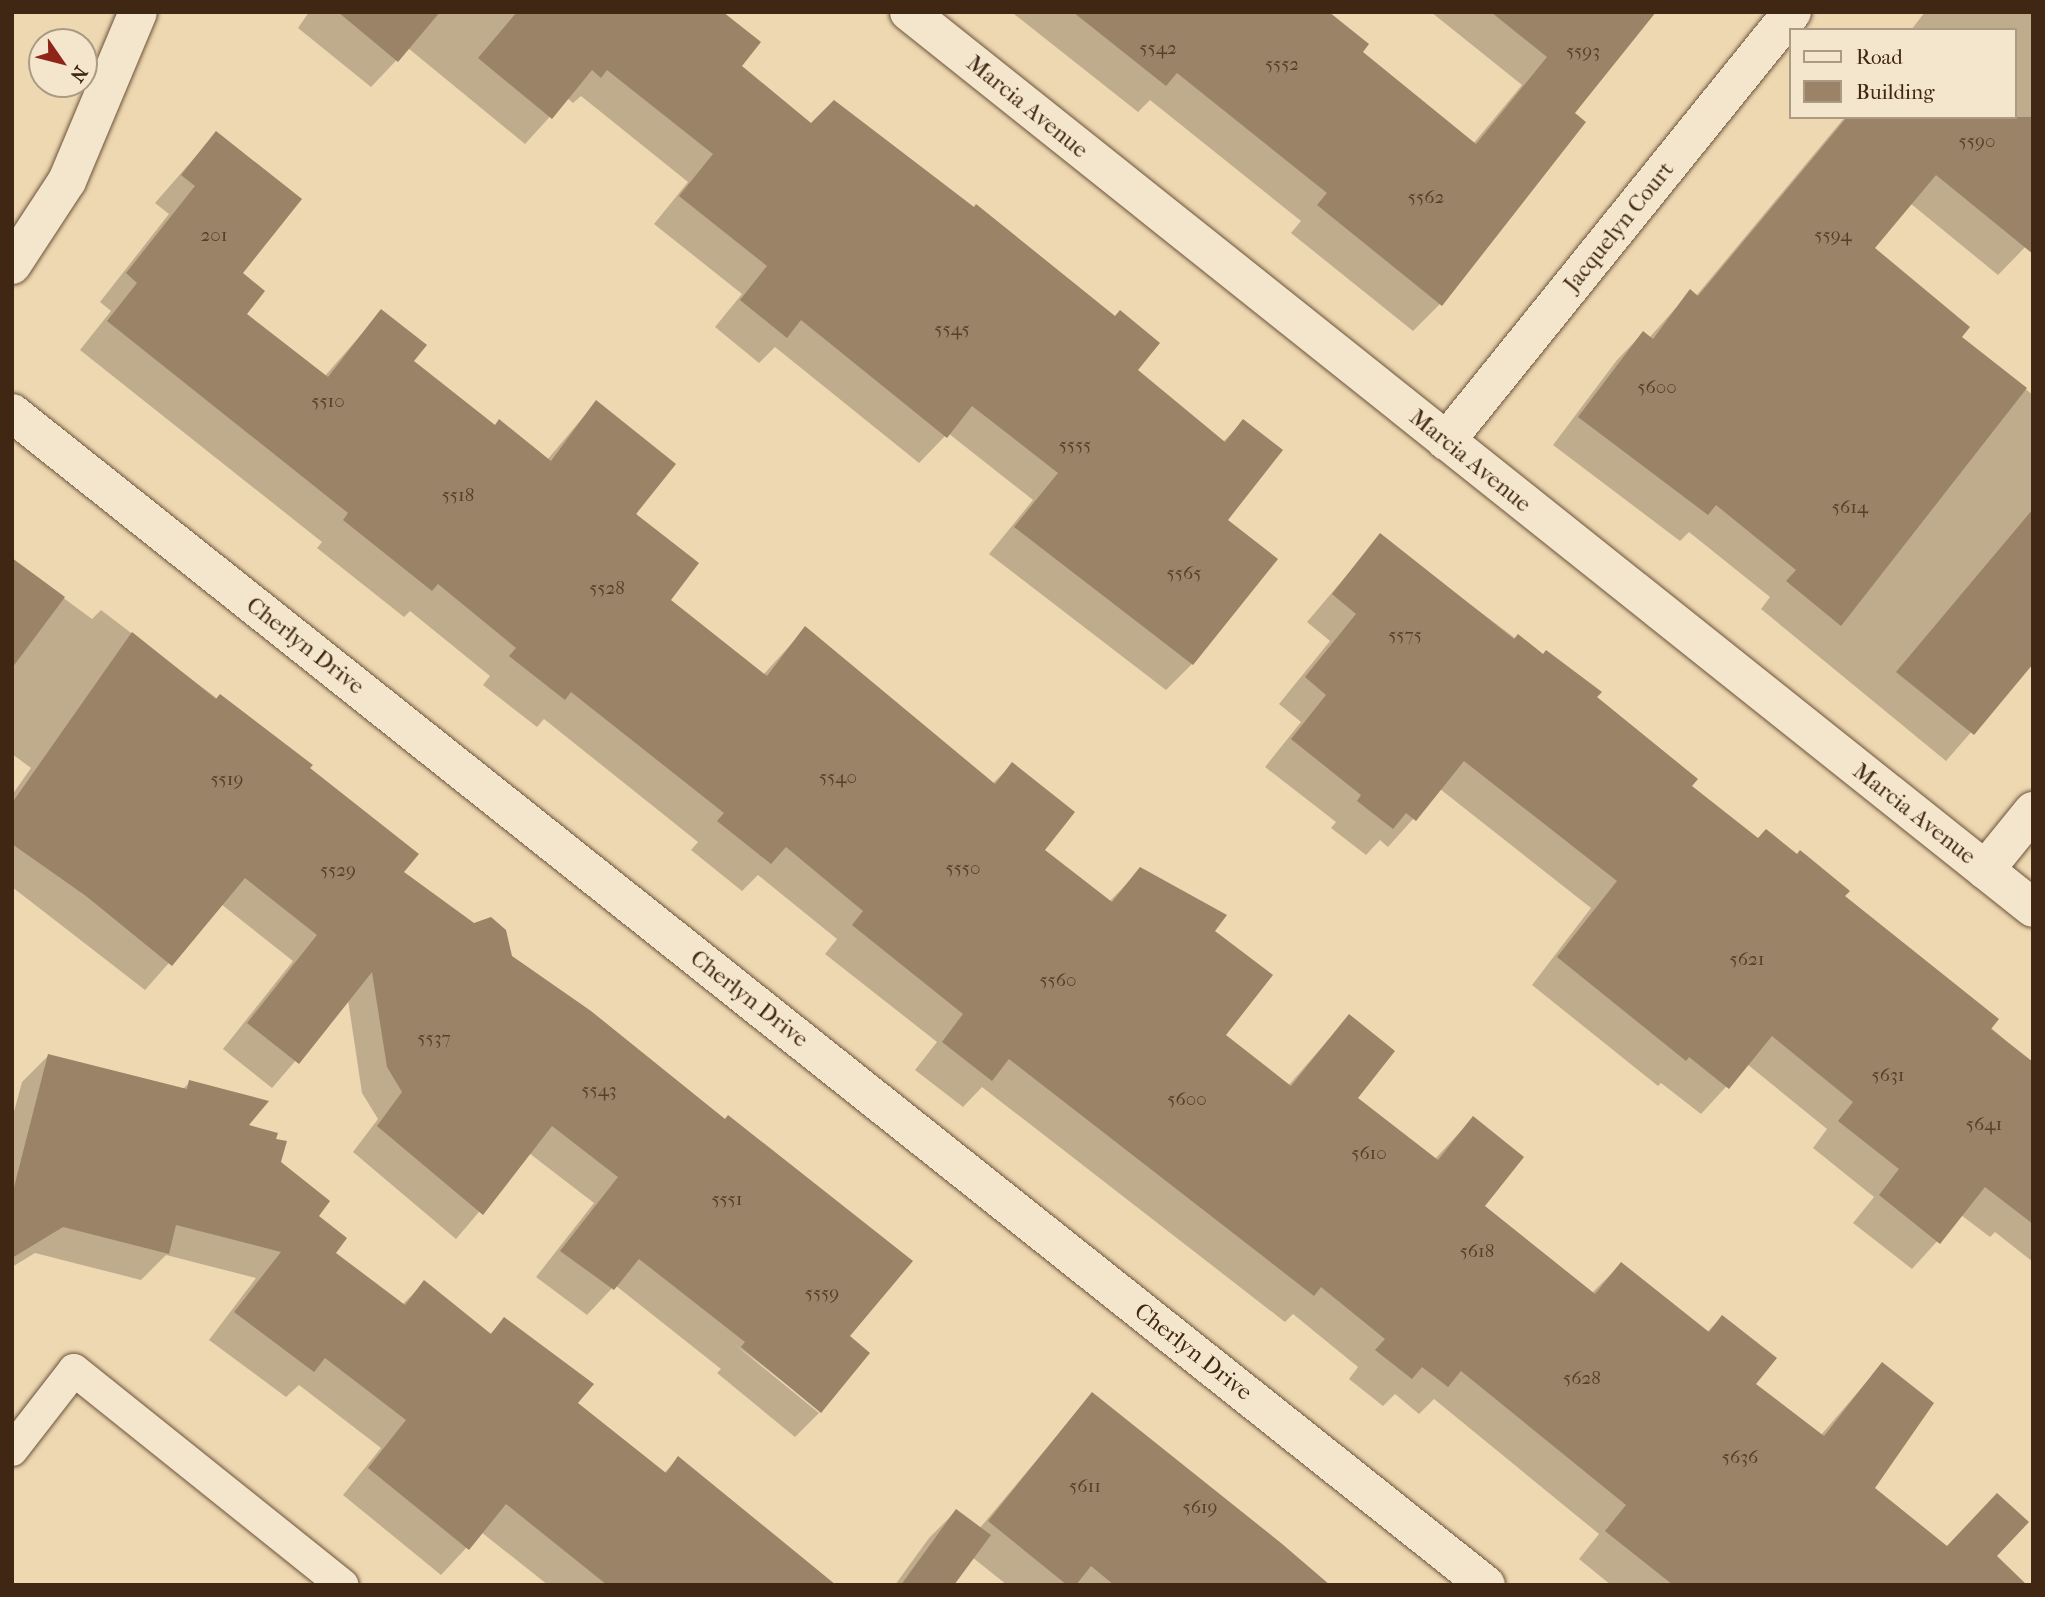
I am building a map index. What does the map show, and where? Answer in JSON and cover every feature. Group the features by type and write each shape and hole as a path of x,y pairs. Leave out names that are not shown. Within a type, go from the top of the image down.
{"street":[{"path":"12,265 67,181 138,12"},
{"name":"Marcia Avenue","path":"909,12 2033,908"},
{"name":"Jacquelyn Court","path":"1446,442 1792,12"},
{"name":"Cherlyn Drive","path":"12,413 1486,1585"},
{"path":"1985,870 2033,811"}],"lane":[{"path":"12,1450 74,1370 342,1585"}],"building":[{"path":"338,12 440,12 398,62"},
{"path":"517,12 723,12 761,42 742,66 811,123 834,100 974,207 976,204 1115,316 1120,310 1160,343 1138,370 1225,442 1243,419 1283,450 1228,520 1278,559 1193,665 1014,527 1058,473 972,406 947,438 801,320 787,338 740,300 767,266 679,196 713,154 607,70 601,78 592,70 552,119 478,58"},
{"path":"1073,12 1329,12 1369,44 1363,52 1476,144 1547,57 1491,12 1656,12 1575,113 1586,122 1442,306 1317,205 1327,193 1177,73 1166,86"},
{"path":"2033,117 2033,254 1936,175 1875,248 1970,327 1962,337 2027,388 1841,626 1786,581 1796,570 1716,505 1708,515 1578,417 1643,331 1653,339 1690,289 1698,296 1845,119"},
{"path":"216,131 302,199 243,273 265,291 247,314 328,377 381,309 427,345 414,361 495,425 499,419 551,461 596,400 676,464 636,514 699,563 671,600 767,676 805,626 995,784 1012,762 1075,812 1045,850 1112,902 1140,867 1227,915 1215,931 1273,975 1226,1035 1291,1086 1349,1014 1395,1051 1358,1098 1438,1160 1473,1116 1524,1157 1485,1206 1595,1294 1621,1262 1709,1332 1722,1315 1777,1358 1756,1384 1824,1436 1882,1362 1934,1403 1875,1488 1947,1546 1997,1493 2029,1522 1997,1556 2027,1585 1673,1585 1605,1531 1626,1505 1461,1371 1448,1387 1422,1367 1412,1379 1375,1350 1385,1339 1321,1287 1314,1296 1009,1059 992,1081 942,1042 963,1014 852,925 863,911 786,847 771,864 717,821 724,813 571,692 565,700 509,656 516,648 438,584 432,591 343,520 348,513 107,321 137,283 126,273 195,186 181,175"},
{"path":"2033,509 2033,664 1974,735 1896,672"},
{"path":"1380,533 1514,639 1518,634 1543,654 1546,650 1602,692 1597,697 1698,779 1692,786 1758,838 1766,829 1797,854 1800,850 1850,891 1845,896 1999,1019 1991,1029 2033,1062 2033,1224 1985,1187 1940,1244 1879,1195 1899,1169 1838,1121 1853,1102 1772,1036 1729,1089 1689,1057 1686,1061 1557,957 1617,881 1464,761 1416,821 1406,813 1393,829 1357,801 1361,795 1291,739 1326,695 1305,677 1356,614 1332,594"},
{"path":"12,558 65,597 12,668"},
{"path":"132,632 216,699 220,694 313,765 310,768 419,854 404,872 474,923 491,917 506,930 512,956 591,1011 725,1119 728,1115 913,1261 850,1336 870,1353 821,1413 741,1347 745,1342 639,1259 614,1290 560,1251 618,1177 552,1126 483,1215 377,1126 402,1092 387,1067 372,972 299,1064 247,1023 317,935 245,878 172,966 86,896 12,844 12,803"},
{"path":"48,1054 187,1089 189,1080 269,1101 249,1125 278,1133 276,1139 287,1141 281,1162 330,1201 319,1216 347,1238 336,1253 405,1305 424,1280 491,1334 504,1317 594,1384 578,1403 666,1473 678,1456 836,1585 607,1585 506,1504 469,1550 368,1468 406,1420 325,1358 314,1372 234,1312 281,1252 176,1225 169,1254 63,1227 12,1258 12,1195"},
{"path":"1092,1392 1330,1585 1114,1585 1091,1566 1076,1585 1067,1585 988,1521"},
{"path":"956,1509 991,1535 954,1585 901,1585"}]}
